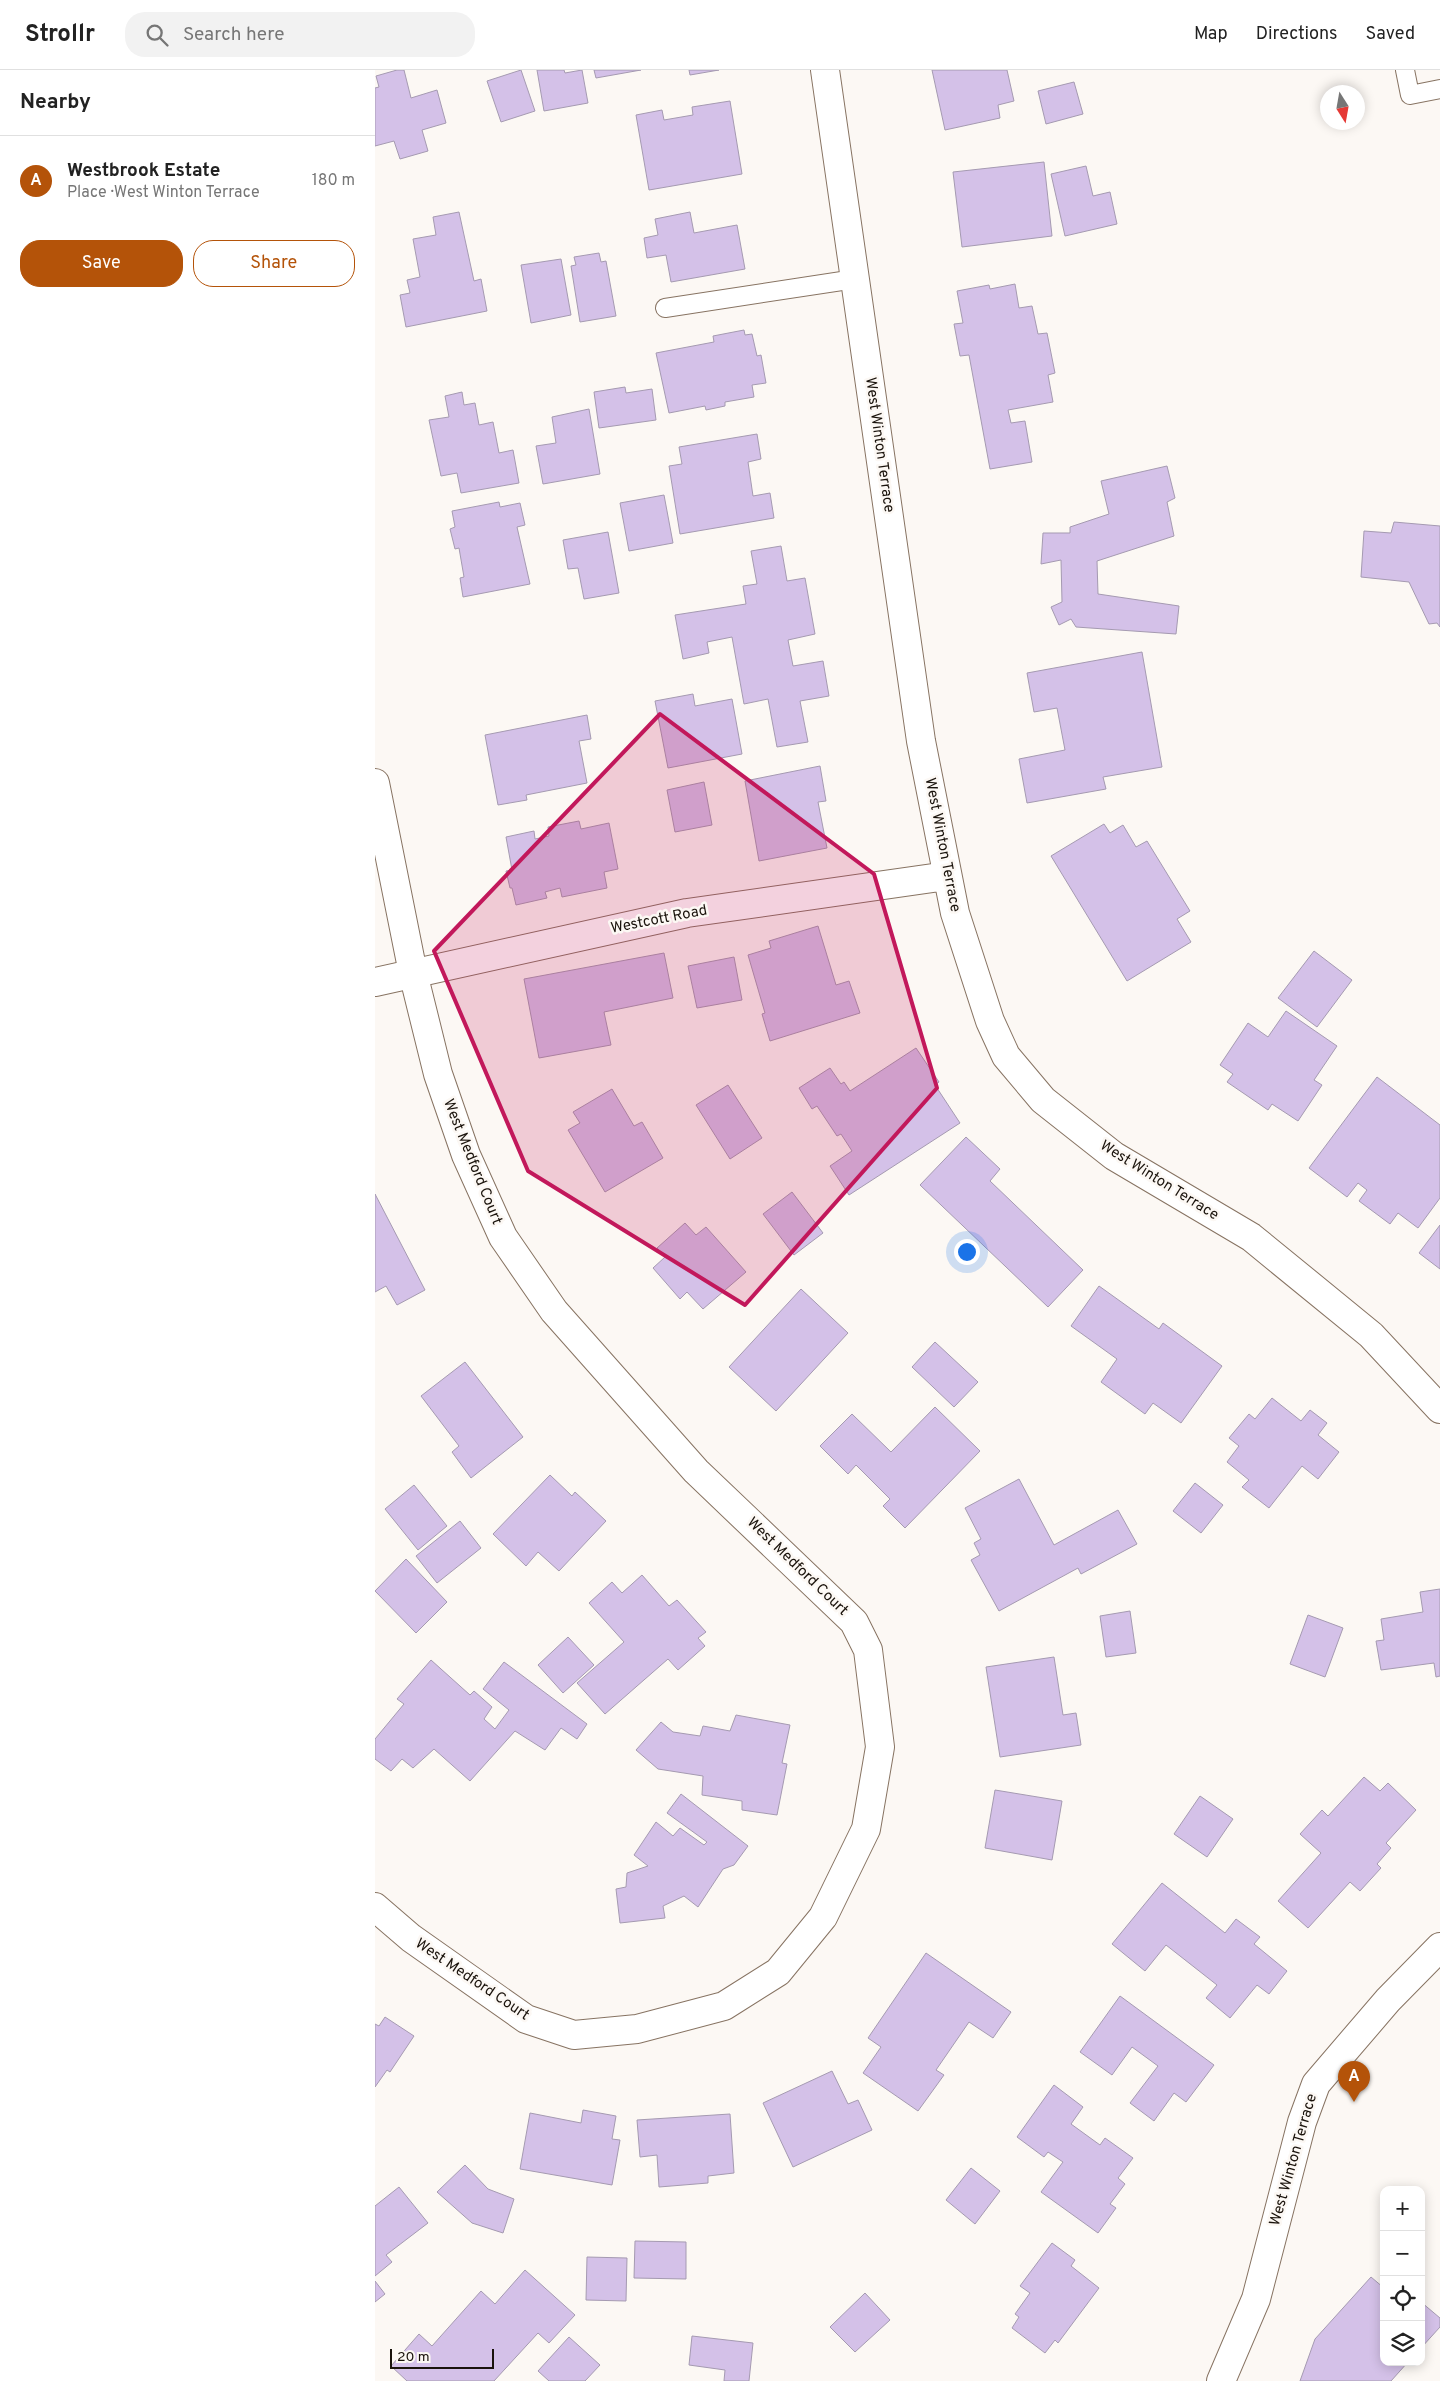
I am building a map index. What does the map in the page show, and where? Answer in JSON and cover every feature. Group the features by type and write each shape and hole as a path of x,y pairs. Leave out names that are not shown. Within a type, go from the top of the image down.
{"street":[{"name":"West Winton Terrace","path":"825,70 921,741 955,913 990,1021 1006,1056 1043,1100 1114,1156 1251,1237 1371,1335 1440,1409"},
{"name":"West Medford Court","path":"375,783 413,973 437,1074 466,1156 503,1238 555,1311 696,1471 855,1622 868,1650 880,1747 867,1829 823,1917 778,1972 724,2006 637,2029 574,2035 525,2019 411,1938 375,1907"},
{"name":"Westcott Road","path":"375,982 687,913 947,876"},
{"name":"West Winton Terrace","path":"1221,2381 1257,2300 1302,2122 1316,2084 1388,2000 1440,1947"}],"lane":[{"path":"1405,70 1410,95 1440,89"},
{"path":"665,308 855,279"}],"highlighted area":[{"path":"660,714 874,874 937,1088 745,1305 528,1171 434,951"}],"building":[{"path":"404,70 411,98 437,90 446,123 422,130 428,151 400,159 394,141 375,146 375,88 379,87 376,76"},
{"path":"521,70 535,111 501,122 487,81"},
{"path":"537,70 564,70 565,73 582,70 588,103 544,111"},
{"path":"594,70 641,70 596,78"},
{"path":"689,70 719,70 690,75"},
{"path":"932,70 1007,70 1014,101 998,105 1000,118 945,130"},
{"path":"1074,82 1083,114 1046,124 1038,91"},
{"path":"730,101 742,174 649,190 636,115 662,110 664,120 693,115 692,107"},
{"path":"1044,162 1052,236 962,247 953,172"},
{"path":"1086,166 1093,196 1110,192 1117,224 1065,236 1051,174"},
{"path":"459,212 474,281 481,279 487,311 406,327 400,295 410,293 407,280 420,277 413,239 436,235 433,217"},
{"path":"690,212 694,233 737,225 745,269 671,282 666,255 647,258 644,238 658,235 655,219"},
{"path":"599,253 601,262 606,261 616,316 580,322 571,266 576,265 574,257"},
{"path":"561,259 571,315 531,323 521,265"},
{"path":"1015,284 1019,308 1032,306 1038,334 1047,333 1055,373 1048,375 1053,402 1008,410 1011,423 1025,421 1032,462 990,469 969,355 960,356 954,324 963,323 957,291 989,285 990,289"},
{"path":"744,330 745,335 752,334 757,356 761,355 766,383 752,385 754,397 725,402 725,406 706,410 705,406 669,413 656,353 714,342 713,336"},
{"path":"625,387 626,393 652,389 656,420 599,428 594,392"},
{"path":"462,392 464,405 475,403 479,425 493,422 499,453 513,450 519,483 461,493 457,473 441,476 429,420 449,417 445,396"},
{"path":"589,409 600,474 543,484 536,446 556,443 552,417"},
{"path":"757,434 761,459 748,462 753,496 770,493 774,518 680,534 669,466 682,464 679,447"},
{"path":"1167,466 1175,498 1167,502 1174,536 1097,561 1098,594 1179,606 1176,634 1076,627 1071,619 1059,625 1051,607 1062,602 1061,560 1041,564 1043,533 1070,533 1070,527 1109,514 1101,481"},
{"path":"664,495 673,543 629,551 620,503"},
{"path":"499,502 500,507 520,503 525,525 517,527 530,584 463,597 460,578 464,577 459,548 455,549 450,529 455,527 452,511"},
{"path":"1394,522 1440,526 1440,627 1437,623 1429,624 1409,582 1361,577 1364,531 1391,533"},
{"path":"608,532 619,593 584,599 578,568 568,569 563,540"},
{"path":"781,546 787,581 805,578 815,634 788,640 793,666 823,661 829,696 800,701 808,742 777,747 768,699 744,704 732,637 707,642 709,653 683,659 675,615 746,604 743,586 757,584 751,551"},
{"path":"1142,652 1162,767 1103,777 1106,789 1027,803 1019,759 1065,750 1057,708 1034,712 1027,673"},
{"path":"693,694 695,706 732,699 742,754 668,768 655,701"},
{"path":"587,715 591,739 579,741 587,783 526,795 527,800 498,805 485,735"},
{"path":"820,766 826,801 818,802 827,848 759,861 745,781"},
{"path":"704,782 712,825 675,832 667,790"},
{"path":"579,821 581,829 609,823 618,869 604,872 607,888 562,897 560,888 545,892 547,898 516,905 506,871 512,870 506,837 534,831 535,839 549,836 548,827"},
{"path":"1104,824 1110,833 1123,825 1136,847 1147,841 1190,911 1177,919 1191,942 1127,981 1051,856"},
{"path":"818,926 836,985 849,981 860,1013 770,1041 762,1014 765,1013 748,955 771,948 769,941"},
{"path":"1314,951 1352,980 1317,1027 1278,998"},
{"path":"664,953 673,998 604,1012 611,1045 539,1058 524,979"},
{"path":"734,957 742,1000 697,1008 688,966"},
{"path":"1286,1011 1337,1046 1314,1080 1322,1085 1298,1121 1272,1104 1268,1110 1227,1082 1233,1074 1220,1065 1248,1023 1268,1037"},
{"path":"916,1048 939,1082 935,1085 960,1123 849,1195 830,1166 852,1151 841,1134 837,1136 817,1106 812,1109 799,1088 830,1068 841,1084 844,1082 850,1091"},
{"path":"1377,1077 1440,1125 1440,1198 1418,1228 1398,1213 1390,1224 1359,1201 1367,1190 1358,1183 1347,1197 1309,1168"},
{"path":"728,1085 762,1138 730,1159 696,1105"},
{"path":"612,1089 634,1126 642,1122 663,1158 605,1192 568,1130 580,1123 573,1112"},
{"path":"966,1137 1000,1169 990,1181 1083,1270 1048,1307 920,1185"},
{"path":"792,1192 823,1233 794,1255 763,1214"},
{"path":"375,1194 425,1290 397,1305 386,1286 375,1292"},
{"path":"685,1223 696,1235 706,1227 746,1272 703,1309 687,1292 680,1299 653,1268 665,1257 657,1248"},
{"path":"1440,1225 1440,1269 1419,1253"},
{"path":"1099,1286 1159,1329 1163,1323 1222,1366 1181,1423 1153,1403 1145,1414 1101,1382 1117,1359 1071,1326"},
{"path":"801,1289 848,1333 776,1411 729,1367"},
{"path":"935,1342 978,1382 954,1407 912,1367"},
{"path":"465,1362 523,1437 471,1478 452,1452 459,1446 421,1396"},
{"path":"1272,1398 1301,1421 1310,1410 1327,1423 1318,1435 1339,1452 1318,1479 1302,1466 1269,1508 1242,1487 1249,1480 1227,1462 1239,1446 1229,1438 1249,1414 1255,1419"},
{"path":"935,1407 980,1451 905,1528 883,1506 890,1499 856,1465 848,1474 820,1446 852,1414 891,1452"},
{"path":"550,1475 572,1496 575,1492 606,1521 559,1571 538,1552 526,1566 493,1534"},
{"path":"1019,1479 1054,1545 1118,1510 1137,1544 1081,1574 1078,1568 999,1611 971,1560 980,1555 974,1543 981,1539 965,1508"},
{"path":"1195,1483 1223,1505 1201,1533 1173,1511"},
{"path":"414,1485 447,1526 418,1550 385,1509"},
{"path":"460,1521 481,1548 437,1583 416,1556"},
{"path":"406,1559 447,1602 416,1633 375,1591"},
{"path":"642,1575 669,1606 677,1600 706,1632 698,1638 705,1646 678,1670 668,1659 605,1714 577,1683 624,1642 589,1603 612,1582 622,1593"},
{"path":"1440,1589 1440,1676 1436,1677 1434,1663 1381,1670 1376,1641 1384,1640 1381,1619 1423,1612 1420,1592"},
{"path":"1130,1611 1136,1653 1106,1657 1100,1616"},
{"path":"1308,1615 1343,1628 1325,1677 1290,1664"},
{"path":"568,1637 594,1665 563,1693 538,1665"},
{"path":"1054,1657 1063,1715 1076,1713 1081,1745 1000,1757 986,1667"},
{"path":"431,1660 470,1695 474,1691 492,1707 484,1719 495,1729 509,1710 483,1689 504,1662 587,1724 577,1739 561,1728 545,1750 515,1731 470,1781 434,1749 413,1768 402,1759 391,1771 375,1759 375,1739 404,1704 397,1699"},
{"path":"736,1715 790,1725 782,1763 787,1764 777,1815 742,1810 742,1801 702,1795 703,1776 658,1769 636,1750 661,1722 673,1732 700,1736 703,1726 730,1731"},
{"path":"1364,1777 1380,1791 1388,1783 1416,1810 1386,1843 1391,1848 1377,1864 1381,1868 1360,1891 1350,1882 1308,1928 1278,1901 1321,1853 1300,1834 1322,1810 1328,1816"},
{"path":"995,1790 1062,1801 1052,1860 985,1848"},
{"path":"681,1794 748,1846 734,1865 723,1869 698,1907 684,1896 663,1906 665,1918 620,1923 616,1889 626,1887 627,1873 648,1866 634,1855 656,1822 673,1836 680,1828 704,1845 707,1842 667,1813"},
{"path":"1200,1796 1233,1819 1207,1857 1174,1834"},
{"path":"1162,1883 1225,1933 1236,1919 1260,1937 1254,1944 1287,1971 1269,1994 1257,1985 1230,2018 1206,1998 1217,1985 1166,1945 1145,1971 1112,1944"},
{"path":"926,1953 1011,2012 993,2038 969,2022 936,2070 944,2075 918,2111 863,2073 881,2047 868,2038"},
{"path":"1120,1996 1214,2065 1186,2102 1174,2093 1154,2121 1130,2103 1158,2066 1132,2047 1112,2075 1080,2052"},
{"path":"385,2017 414,2036 390,2072 387,2070 375,2087 375,2024 379,2026"},
{"path":"832,2071 848,2104 858,2100 872,2130 793,2167 763,2103"},
{"path":"1054,2085 1083,2107 1071,2124 1100,2145 1105,2138 1133,2158 1118,2178 1125,2184 1110,2204 1116,2208 1098,2233 1041,2192 1063,2162 1048,2152 1044,2157 1017,2137"},
{"path":"583,2110 616,2116 612,2139 620,2140 612,2185 520,2169 530,2113 581,2123"},
{"path":"730,2114 734,2173 708,2176 708,2183 659,2187 657,2155 640,2157 637,2120"},
{"path":"465,2165 488,2189 514,2199 503,2233 472,2223 437,2192"},
{"path":"971,2168 1000,2191 975,2224 946,2200"},
{"path":"399,2187 428,2223 386,2255 392,2262 375,2276 375,2206"},
{"path":"635,2241 686,2242 686,2279 634,2278"},
{"path":"1052,2243 1075,2260 1071,2266 1099,2288 1058,2343 1055,2340 1045,2353 1012,2328 1019,2317 1015,2314 1030,2293 1020,2286"},
{"path":"587,2257 627,2258 626,2301 586,2300"},
{"path":"525,2270 575,2315 549,2343 538,2333 494,2381 407,2381 391,2366 419,2334 432,2346 481,2291 495,2304"},
{"path":"1371,2277 1380,2285 1380,2366 1404,2366 1391,2381 1300,2381 1315,2339"},
{"path":"375,2281 385,2294 375,2302"},
{"path":"865,2293 890,2320 855,2352 830,2327"},
{"path":"1425,2305 1440,2318 1440,2327 1425,2344"},
{"path":"692,2336 753,2343 749,2381 724,2381 725,2370 689,2365"},
{"path":"569,2337 600,2365 585,2381 549,2381 538,2371"}],"place":[{"name":"Westbrook Estate","path":"1354,2102"}]}
